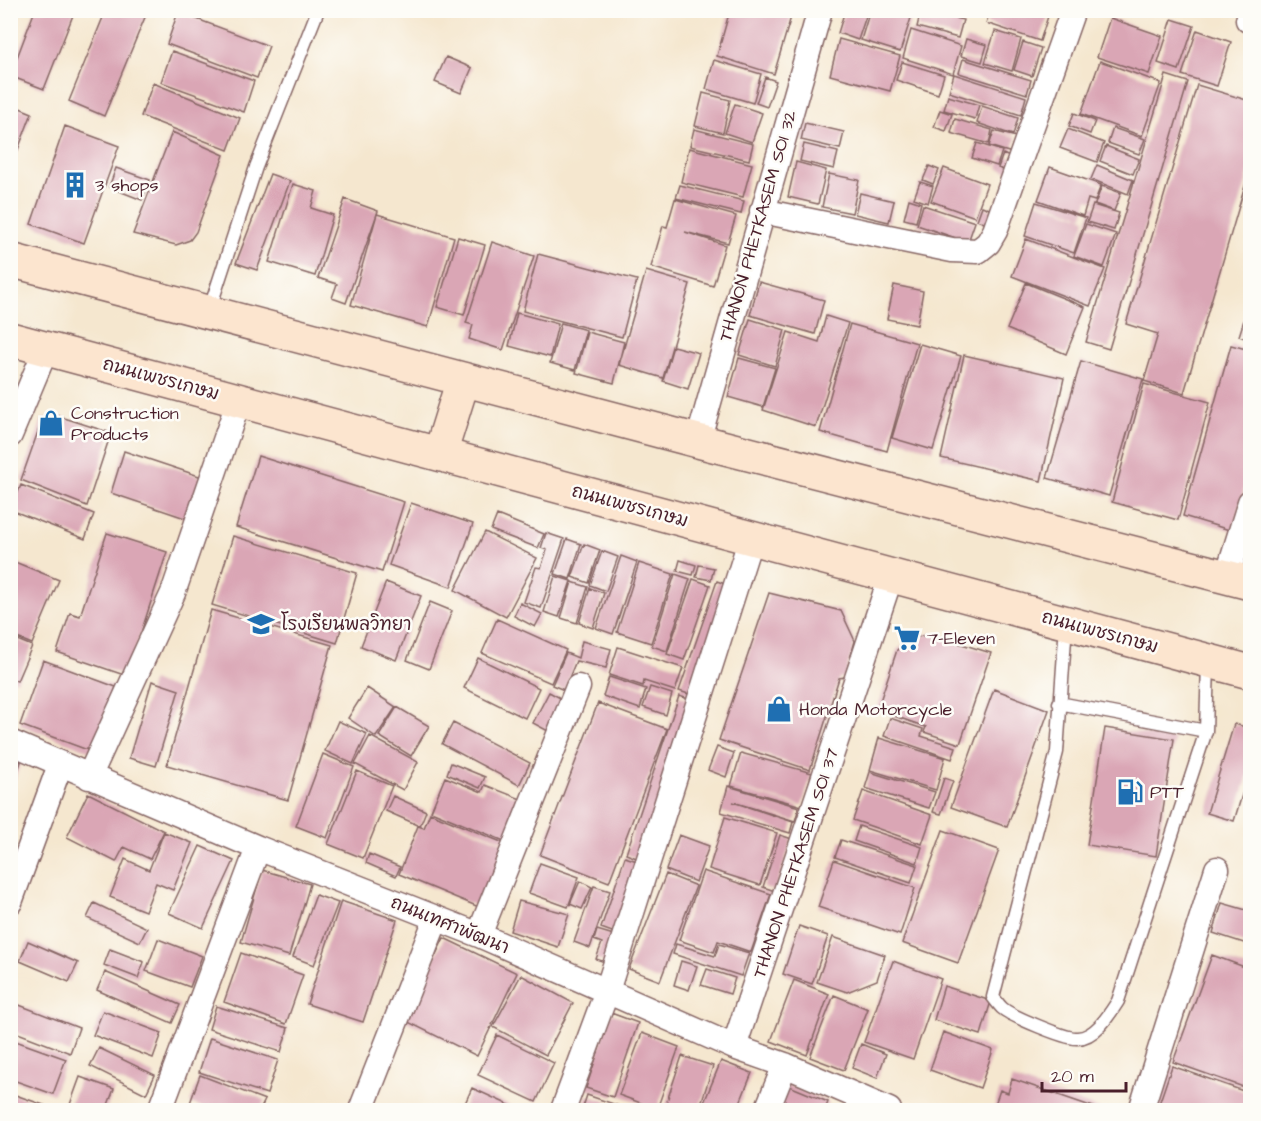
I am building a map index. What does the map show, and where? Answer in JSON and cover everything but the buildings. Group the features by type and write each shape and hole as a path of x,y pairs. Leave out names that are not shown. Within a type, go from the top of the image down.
{"main road":[{"path":"10,260 463,380 1239,580"},
{"name":"ถนนเพชรเกษม","path":"10,339 1251,672"},
{"path":"440,454 463,380"}],"street":[{"name":"THANON PHETKASEM SOI 32","path":"698,441 820,10"},
{"path":"762,211 952,250 978,251 988,243 995,231 1074,10"},
{"path":"10,435 46,349"},
{"path":"89,777 173,593 239,400"},
{"path":"1239,580 1251,502"},
{"path":"562,1110 606,991 751,538"},
{"name":"THANON PHETKASEM SOI 37","path":"734,1047 891,576"},
{"path":"479,935 578,687"},
{"name":"ถนนเทศาพัฒนา","path":"10,742 258,848 479,935 734,1047 785,1065 889,1110"},
{"path":"10,902 60,765"},
{"path":"160,1110 258,848"},
{"path":"1141,1110 1217,869"},
{"path":"361,1110 436,919"},
{"path":"767,1110 785,1065"}],"lane":[{"path":"209,312 256,166 318,10"},
{"path":"1066,623 1057,752 993,997 1003,1009 1020,1018 1076,1039 1088,1035 1107,1019 1118,1001 1206,731 1209,661"},
{"path":"1059,703 1206,731"}],"place":[{"name":"3 shops","path":"75,185"},
{"name":"Construction Products","path":"51,423"},
{"name":"โรงเรียนพลวิทยา","path":"261,624"},
{"name":"7-Eleven","path":"907,638"},
{"name":"Honda Motorcycle","path":"779,709"},
{"name":"PTT","path":"1130,792"}]}
